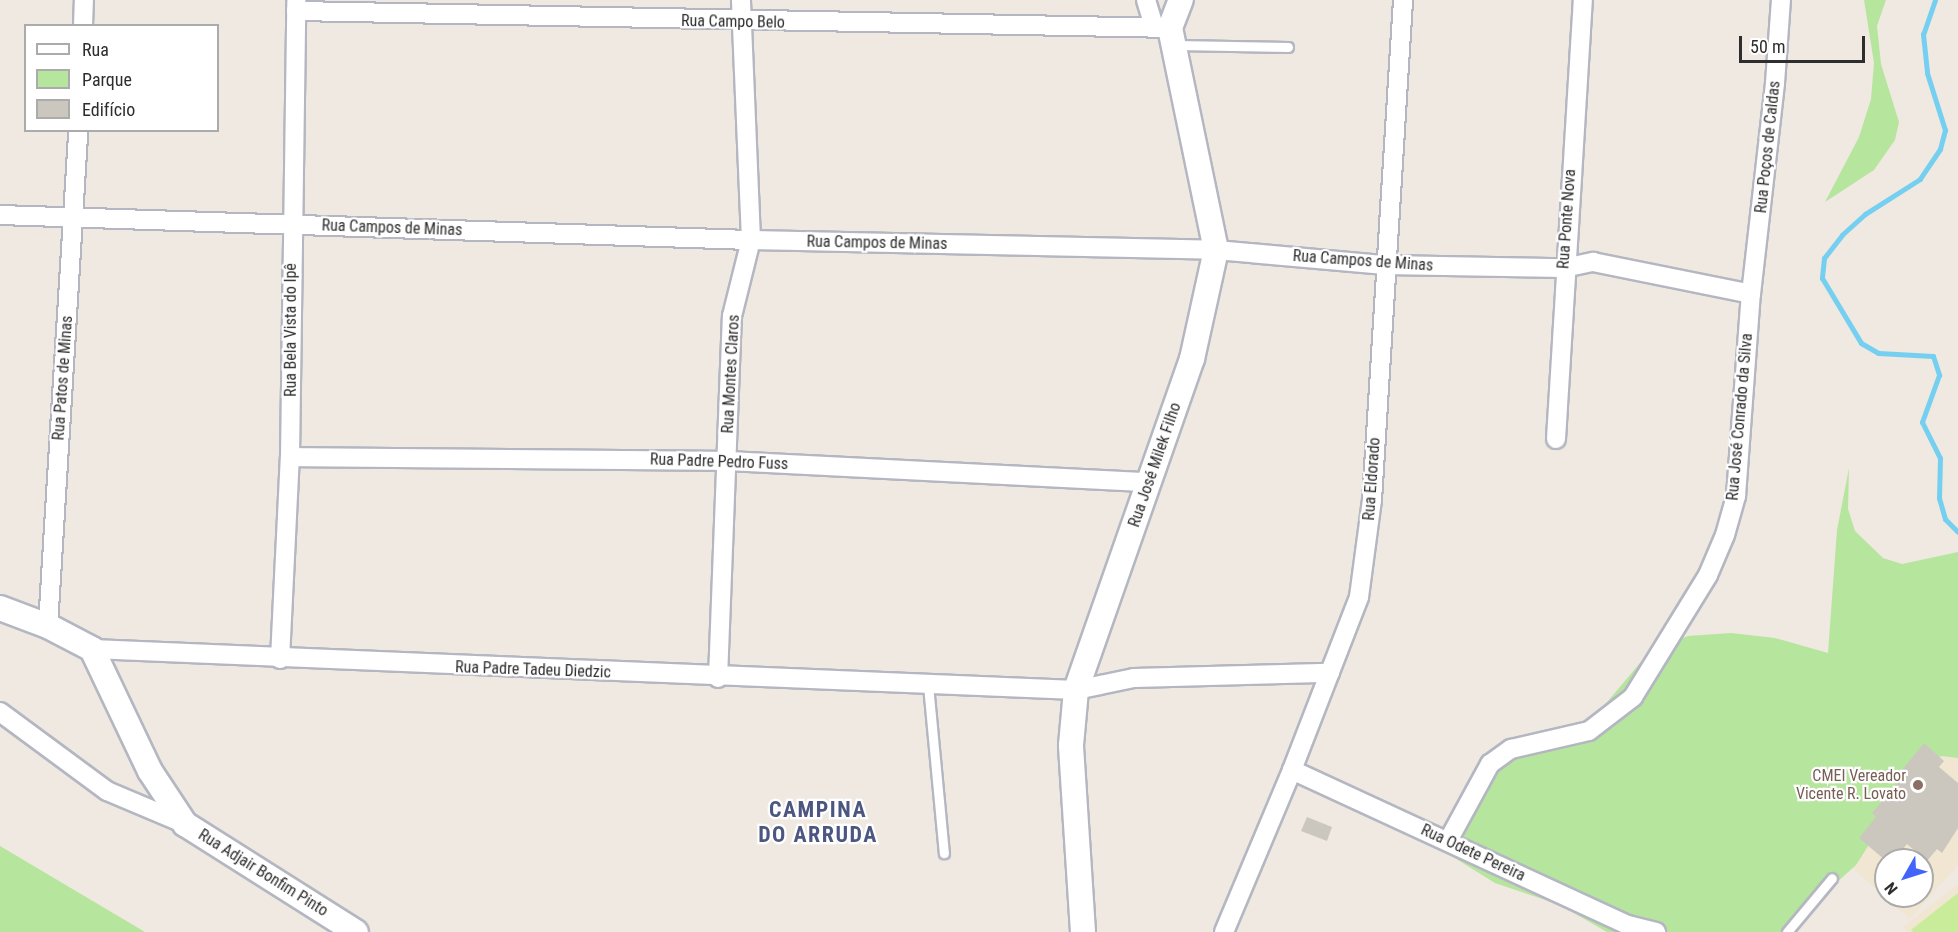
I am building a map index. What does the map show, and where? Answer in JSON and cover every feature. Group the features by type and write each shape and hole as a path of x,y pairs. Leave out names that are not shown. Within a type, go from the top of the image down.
{"street":[{"path":"83,24 84,0"},
{"name":"Rua Montes Claros","path":"718,678 732,316 751,240 740,22 741,0"},
{"path":"1146,0 1166,33"},
{"path":"1166,33 1181,0"},
{"name":"Rua Eldorado","path":"1224,932 1292,770 1359,597 1372,500 1403,0"},
{"name":"Rua Ponte Nova","path":"1556,439 1564,268 1583,0"},
{"name":"Rua Poços de Caldas","path":"1750,294 1775,83 1781,0"},
{"name":"Rua Campo Belo","path":"296,5 740,22 1166,33"},
{"name":"Rua Bela Vista do Ipê","path":"280,659 290,457 291,224 296,5"},
{"name":"Rua José Milek Filho","path":"1083,932 1071,745 1076,690 1192,359 1215,250 1166,33"},
{"name":"Rua Patos de Minas","path":"48,626 78,132"},
{"name":"Rua Campos de Minas","path":"0,215 751,240 1215,250 1385,265 1564,268 1593,262 1750,294"},
{"name":"Rua José Conrado da Silva","path":"1448,841 1490,764 1511,749 1589,731 1633,697 1708,575 1725,535 1736,496 1750,294"},
{"name":"Rua Padre Pedro Fuss","path":"290,457 727,461 1148,482"},
{"name":"Rua Padre Tadeu Diedzic","path":"0,608 48,626 92,650 718,678 1076,690 1134,678 1330,673"},
{"name":"Rua Adjair Bonfim Pinto","path":"92,650 150,771 185,824 357,932"},
{"path":"0,712 107,791 185,824"},
{"name":"Rua Odete Pereira","path":"1292,770 1628,925 1656,932"}],"lane":[{"path":"1166,33 1288,47"},
{"path":"928,685 944,853"},
{"path":"1786,932 1832,878"}],"shaded area":[{"name":"CMEI Vereador Vicente R. Lovato","path":"1958,726 1958,865 1934,892 1934,848 1874,848 1874,887 1825,844"},
{"path":"1958,884 1958,932 1907,932 1903,927 1927,908 1934,908 1934,903"},
{"name":"CMEI Vereador Vicente R. Lovato","path":"1898,908 1920,908 1910,919"}],"green space":[{"path":"1864,0 1886,0 1877,26 1881,64 1899,122 1895,140 1874,170 1825,202 1859,137 1871,99 1874,63"},
{"path":"1849,468 1848,509 1855,531 1883,558 1902,564 1958,552 1958,758 1942,756 1921,763 1856,865 1782,932 1607,932 1560,905 1495,883 1453,857 1464,822 1494,764 1592,720 1640,663 1660,647 1688,636 1731,633 1775,638 1828,653 1837,530"},
{"path":"0,846 145,932 0,932"},
{"path":"1958,893 1958,932 1913,932 1911,930"}],"building":[{"path":"1924,743 1944,761 1939,767 1958,783 1958,828 1942,853 1937,849 1934,853 1934,848 1912,848 1907,844 1904,848 1874,848 1874,851 1859,838 1876,817 1872,813 1897,783 1894,780"},
{"path":"1307,817 1332,827 1327,841 1301,831"}],"waterway":[{"path":"1935,0 1923,34 1927,73 1945,130 1940,149 1920,179 1865,214 1842,235 1824,258 1822,278 1861,343 1878,353 1933,356 1939,375 1922,422 1940,458 1939,498 1945,519 1958,532"}],"place":[{"name":"CMEI Vereador Vicente R. Lovato","path":"1918,785"}],"district":[{"name":"CAMPINA DO ARRUDA","path":"818,822"}]}
